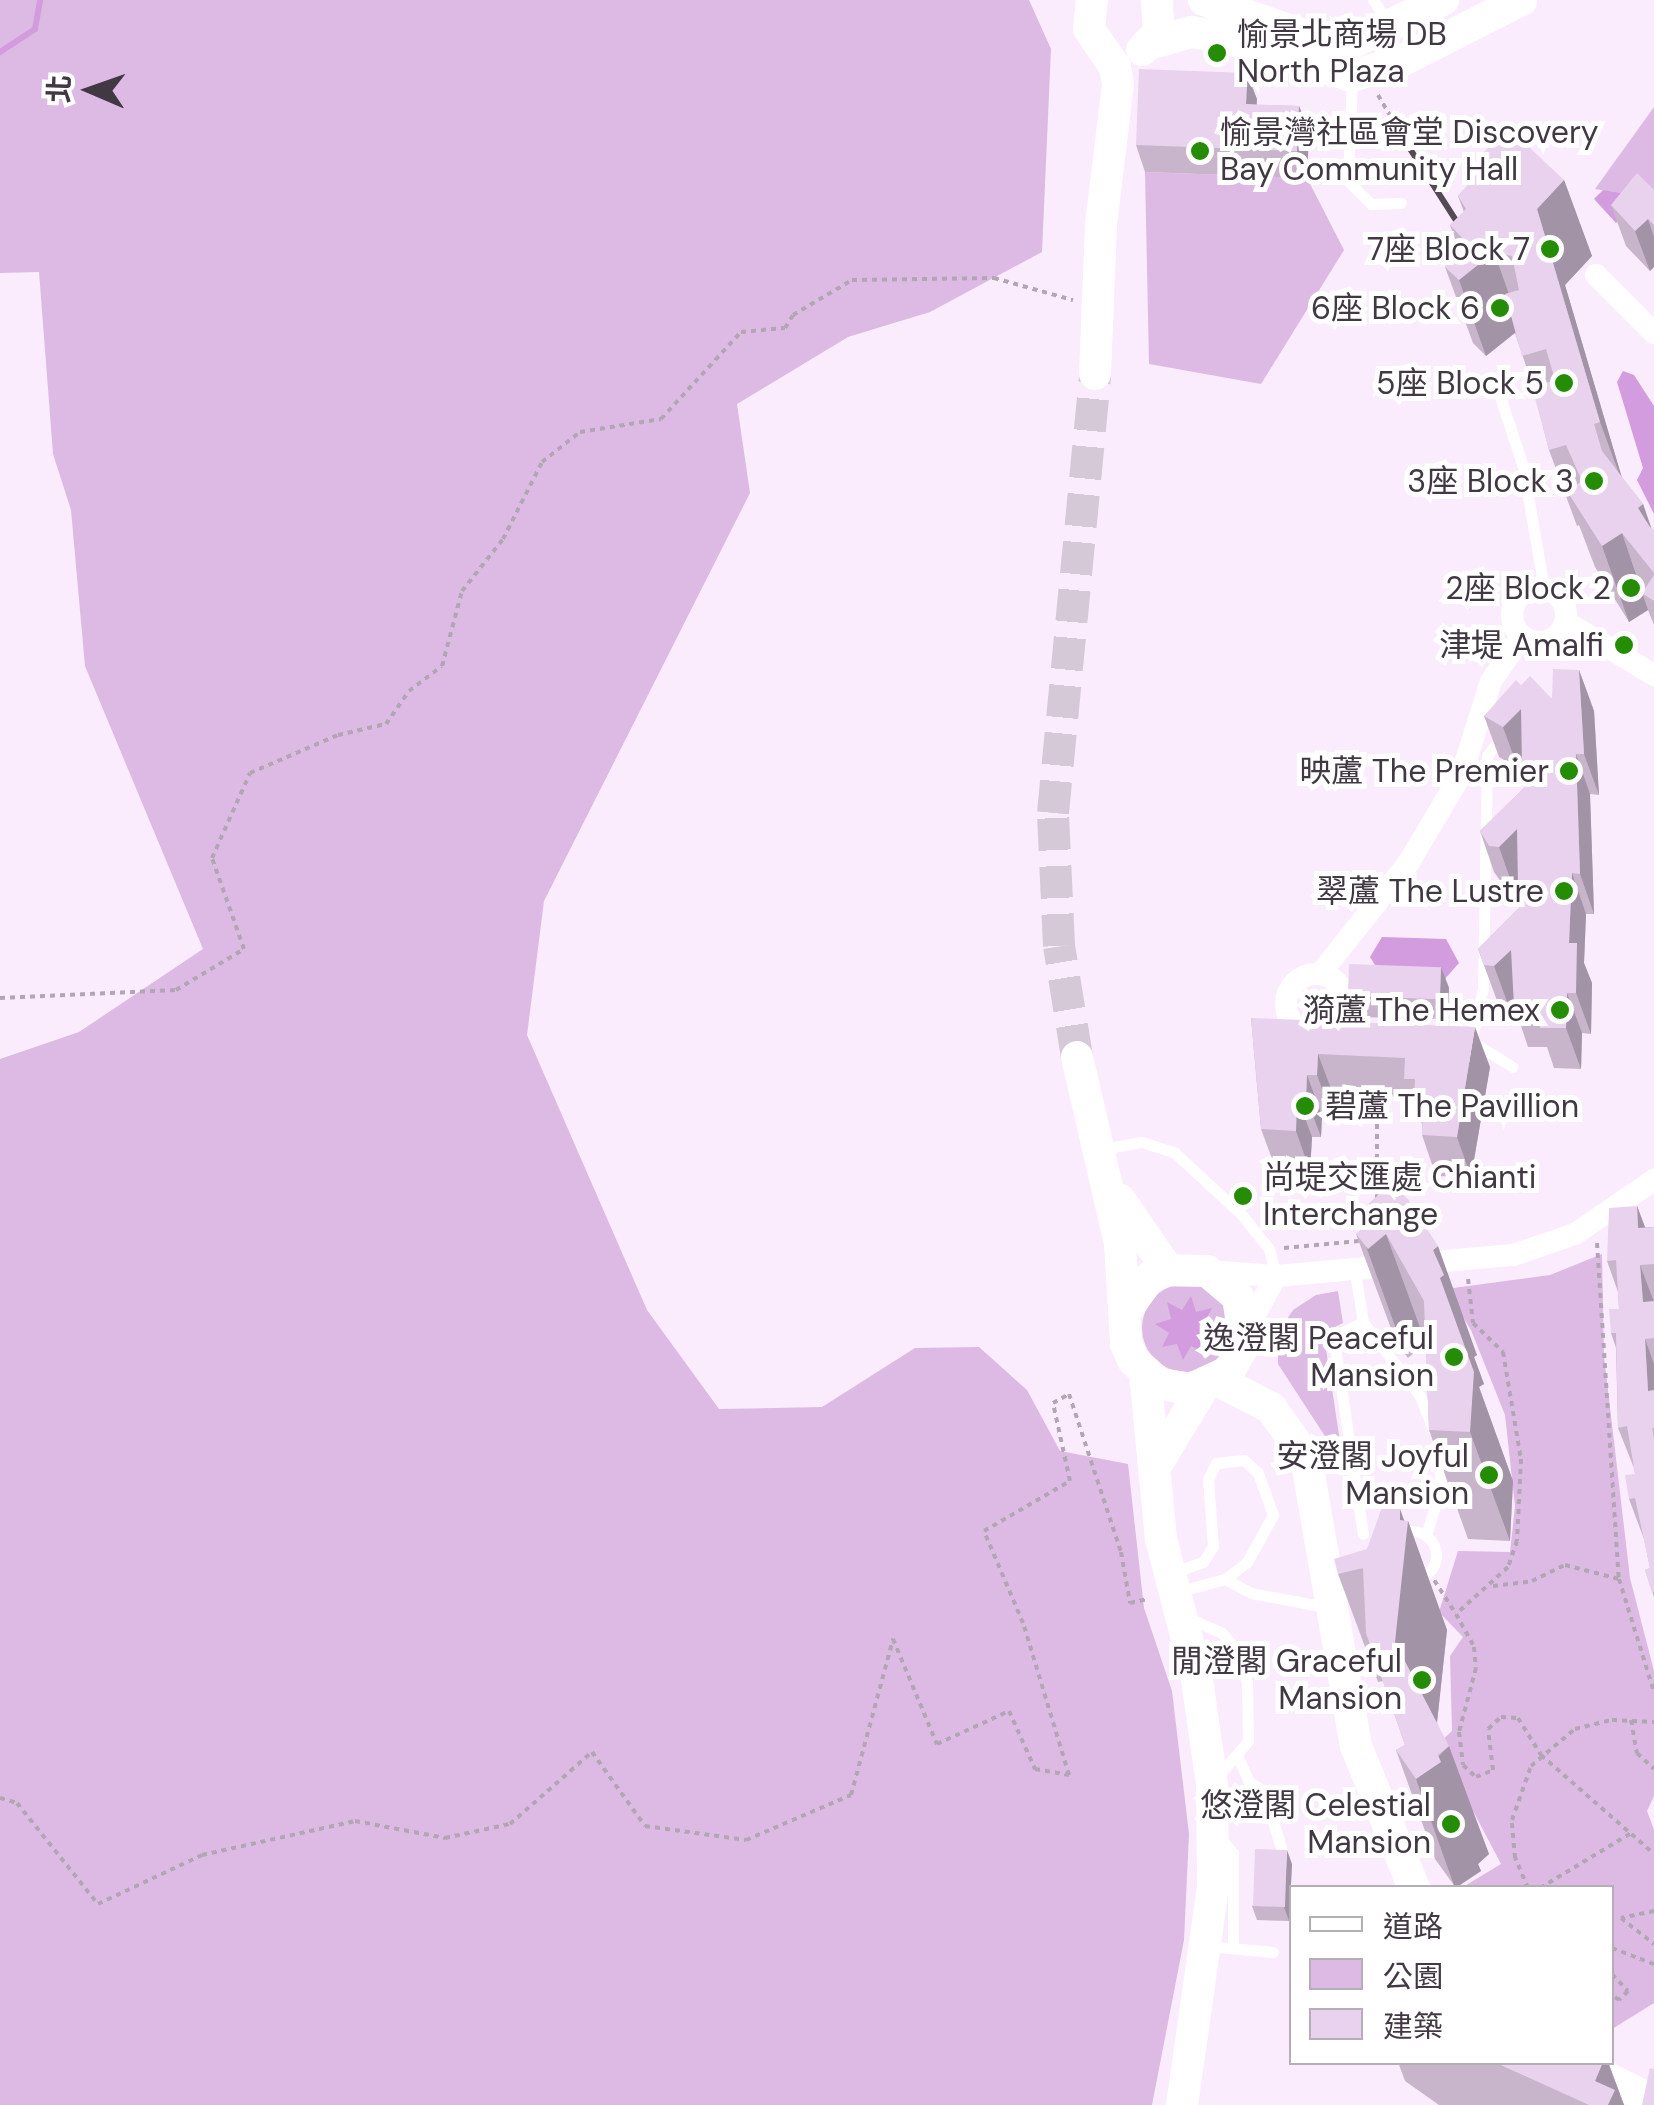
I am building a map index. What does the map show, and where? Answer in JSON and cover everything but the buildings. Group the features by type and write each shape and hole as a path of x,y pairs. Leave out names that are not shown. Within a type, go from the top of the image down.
{"street":[{"path":"1092,0 1088,22 1118,84"},
{"path":"1096,374 1097,304 1118,84 1162,18 1157,0"},
{"path":"1204,0 1317,40 1348,58 1359,75"},
{"path":"1317,40 1349,44 1382,13 1442,0"},
{"path":"1100,46 1144,48 1190,32 1221,36 1359,75 1521,0"},
{"path":"1382,13 1412,42 1452,33"},
{"path":"1596,274 1654,332"},
{"path":"1566,622 1547,642 1522,636 1513,621 1514,604 1526,591 1544,588 1560,596 1566,622 1654,675"},
{"path":"1320,974 1343,990 1347,1027 1322,1034 1305,1032 1286,1011 1293,983 1320,974 1409,862 1462,772 1491,681 1522,636"},
{"path":"1077,1056 1128,1308 1126,1344 1145,1374 1158,1522 1177,1594 1212,1784 1220,1947 1182,2105"},
{"path":"1098,1150 1134,1226 1168,1270"},
{"path":"1128,1308 1150,1278 1168,1270 1276,1276 1544,1248 1597,1222 1653,1183"},
{"path":"1207,1270 1238,1297 1246,1336 1271,1408 1306,1457 1356,1746 1413,1885"},
{"path":"1156,1466 1246,1336 1276,1276"},
{"path":"1145,1374 1176,1389 1211,1383 1271,1408"},
{"path":"1581,2065 1654,2102"}],"lane":[{"path":"1359,75 1348,181 1371,204 1401,203"},
{"path":"1499,394 1523,467 1544,588"},
{"path":"1472,1041 1483,988 1487,756 1522,716"},
{"path":"1454,1038 1472,1041 1514,1066"},
{"path":"1098,1150 1142,1142 1176,1152 1242,1215 1269,1249 1276,1276"},
{"path":"1354,1266 1362,1322 1420,1396 1430,1422 1441,1487 1426,1535 1436,1557 1429,1572 1408,1579 1388,1557 1404,1532 1426,1535"},
{"path":"1362,1322 1339,1334 1335,1347 1362,1534"},
{"path":"1228,1458 1244,1460 1258,1473 1273,1515 1247,1562 1225,1579 1177,1594 1213,1546 1208,1480 1216,1463 1228,1458"},
{"path":"1225,1579 1251,1593 1330,1608"},
{"path":"1177,1594 1237,1650 1253,1720 1237,1755 1212,1784"},
{"path":"1237,1755 1249,1782 1264,1792 1282,1851"},
{"path":"1220,1947 1273,1952"}],"path":[{"path":"1359,75 1405,141"},
{"path":"0,998 176,990 244,950 212,858 250,773 338,734 386,724 409,691 442,666 462,591 504,540 542,462 580,432 660,419 741,332 785,328 793,315 852,280 994,278 1097,304"},
{"path":"1378,1080 1378,1208"},
{"path":"1377,1192 1386,1192 1387,1208"},
{"path":"1597,1222 1620,1579 1654,1692"},
{"path":"1456,1614 1494,1586 1517,1541 1521,1459 1504,1352 1473,1323 1468,1280"},
{"path":"0,1798 17,1802 98,1904 202,1855 355,1821 445,1838 510,1824 592,1752 646,1826 746,1840 852,1796 893,1639 937,1744 1009,1711 1035,1768 1069,1775 1024,1623 984,1531 1070,1480 1053,1403 1069,1394 1121,1552 1130,1602 1177,1594"},
{"path":"1494,1586 1532,1581 1565,1565 1620,1579"},
{"path":"1429,1572 1474,1647 1476,1668 1459,1732 1464,1765 1476,1777 1493,1770 1488,1729 1510,1716 1525,1724 1541,1755 1654,1854"},
{"path":"1631,1720 1637,1753 1654,1768"},
{"path":"1527,1885 1515,1858 1512,1820 1522,1783 1541,1755 1575,1730 1631,1720 1654,1722"},
{"path":"1545,1885 1631,1833"},
{"path":"1654,1911 1621,1918 1654,1944"},
{"path":"1614,1949 1654,1964"},
{"path":"1614,1976 1628,1990 1619,2000 1614,1996"}],"green space":[{"path":"0,0 1029,0 1051,49 1042,252 930,312 848,337 737,404 750,493 544,901 527,1035 647,1310 719,1409 822,1407 915,1348 979,1347 1027,1390 1060,1451 1128,1464 1144,1608 1172,1691 1189,1834 1184,1940 1152,2105 0,2105 0,1059 79,1032 203,949 85,666 71,510 53,454 39,272 0,273"},
{"path":"1654,107 1654,198 1595,189"},
{"path":"1145,172 1307,178 1344,250 1261,384 1149,364"},
{"path":"1602,1254 1604,1356 1630,1578 1654,1671 1654,1796 1647,1811 1654,1830 1654,2003 1614,2028 1614,1885 1466,1885 1501,1864 1438,1744 1452,1731 1450,1656 1463,1637 1439,1612 1458,1551 1510,1552 1515,1506 1505,1415 1471,1330 1446,1289 1550,1275"},
{"path":"1186,1284 1211,1291 1223,1303 1230,1328 1223,1353 1211,1365 1186,1372 1161,1365 1149,1353 1142,1328 1149,1303 1161,1291"},
{"path":"1338,1291 1343,1323 1333,1328 1326,1349 1341,1448 1334,1450 1278,1364 1278,1333 1293,1310 1316,1295"}],"shaded area":[{"path":"1603,190 1622,193 1634,205 1616,223 1594,199"},
{"path":"1623,371 1634,375 1654,406 1654,514 1637,480 1643,468 1617,382"},
{"path":"1382,937 1446,939 1459,963 1443,981 1383,978 1370,957"},
{"path":"1191,1296 1196,1312 1212,1308 1204,1323 1218,1332 1203,1337 1206,1353 1191,1346 1183,1360 1177,1344 1162,1347 1169,1333 1155,1324 1171,1319 1167,1302 1182,1310"}],"waterway":[{"path":"0,52 35,29 40,0"}],"tunnel":[{"path":"1077,1057 1059,946 1053,813 1095,374"}],"railway":[{"path":"1405,141 1471,244"}],"place":[{"name":"愉景北商場 DB North Plaza","path":"1217,53"},
{"name":"愉景灣社區會堂 Discovery Bay Community Hall","path":"1200,151"},
{"name":"7座 Block 7","path":"1550,249"},
{"name":"6座 Block 6","path":"1500,308"},
{"name":"5座 Block 5","path":"1564,383"},
{"name":"3座 Block 3","path":"1594,481"},
{"name":"2座 Block 2","path":"1631,588"},
{"name":"津堤 Amalfi","path":"1624,645"},
{"name":"映蘆 The Premier","path":"1569,771"},
{"name":"翠蘆 The Lustre","path":"1564,891"},
{"name":"漪蘆 The Hemex","path":"1560,1010"},
{"name":"碧蘆 The Pavillion","path":"1305,1106"},
{"name":"尚堤交匯處 Chianti Interchange","path":"1243,1196"},
{"name":"逸澄閣 Peaceful Mansion","path":"1454,1357"},
{"name":"安澄閣 Joyful Mansion","path":"1489,1475"},
{"name":"閒澄閣 Graceful Mansion","path":"1422,1680"},
{"name":"悠澄閣 Celestial Mansion","path":"1451,1824"}]}
